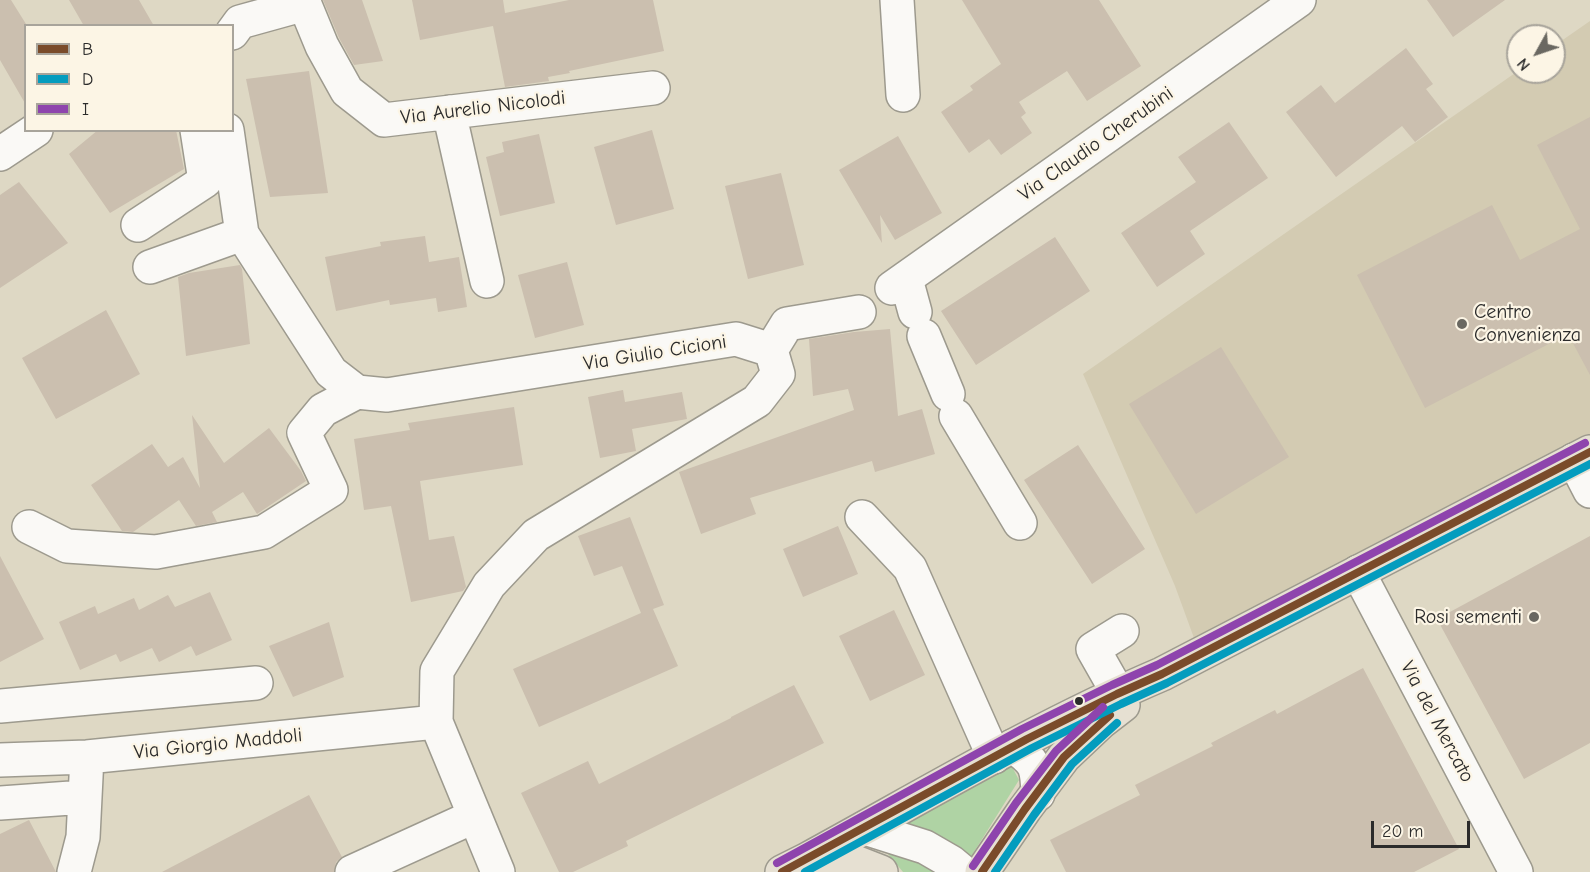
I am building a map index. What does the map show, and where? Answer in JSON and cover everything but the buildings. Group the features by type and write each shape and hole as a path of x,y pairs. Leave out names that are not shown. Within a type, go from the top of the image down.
{"main road":[{"path":"795,866 1004,752 1118,693 1162,674 1582,456"},
{"path":"982,872 1064,757 1101,722 1162,674"},
{"path":"795,866 838,859 858,863 881,872"}],"street":[{"path":"897,0 903,95"},
{"name":"Via Claudio Cherubini","path":"1020,523 952,405 919,324 899,284 1299,0"},
{"path":"234,30 240,22 304,2"},
{"name":"Via Aurelio Nicolodi","path":"304,2 322,46 347,91 384,120 653,88"},
{"path":"449,112 487,281"},
{"path":"0,154 33,132"},
{"path":"138,225 205,182 197,132"},
{"path":"29,527 67,546 156,552 264,532 331,490 304,433 323,410 357,392 331,372 242,234 227,132"},
{"path":"150,267 242,234"},
{"path":"498,872 436,722 437,671 489,585 536,535 758,400 778,374 771,350 787,324 859,312"},
{"name":"Via Giulio Cicioni","path":"357,392 387,395 736,339 771,350"},
{"path":"1582,456 1590,491"},
{"path":"862,517 910,568 1004,752 1029,758 1037,772 1038,794"},
{"name":"Via del Mercato","path":"1358,572 1516,872"},
{"path":"1118,693 1093,649 1122,631"},
{"path":"0,706 256,683"},
{"name":"Via Giorgio Maddoli","path":"0,760 87,757 436,722"},
{"path":"75,872 83,837 87,757"},
{"path":"0,803 85,798"},
{"path":"352,872 475,816"},
{"path":"865,828 925,847 963,872"}],"shaded area":[{"path":"1590,21 1590,438 1194,638 1175,586 1083,374 1506,79 1506,84 1566,84 1566,38"}],"green space":[{"path":"1010,763 1019,780 969,860 948,840 895,824"},
{"path":"883,848 923,862 934,872 903,872"}],"transit line":[{"name":"I","path":"777,863 1022,729 1157,665 1585,443"},
{"name":"B","path":"782,872 1027,739 1162,674 1590,452"},
{"name":"D","path":"805,872 1032,748 1167,683 1590,464"},
{"name":"I","path":"973,866 1016,803 1056,751 1103,707"},
{"name":"B","path":"982,872 1064,757 1110,715"},
{"name":"D","path":"995,872 1072,764 1117,723"}],"place":[{"name":"Centro Convenienza","path":"1462,324"},
{"name":"Rosi sementi","path":"1534,617"}]}
